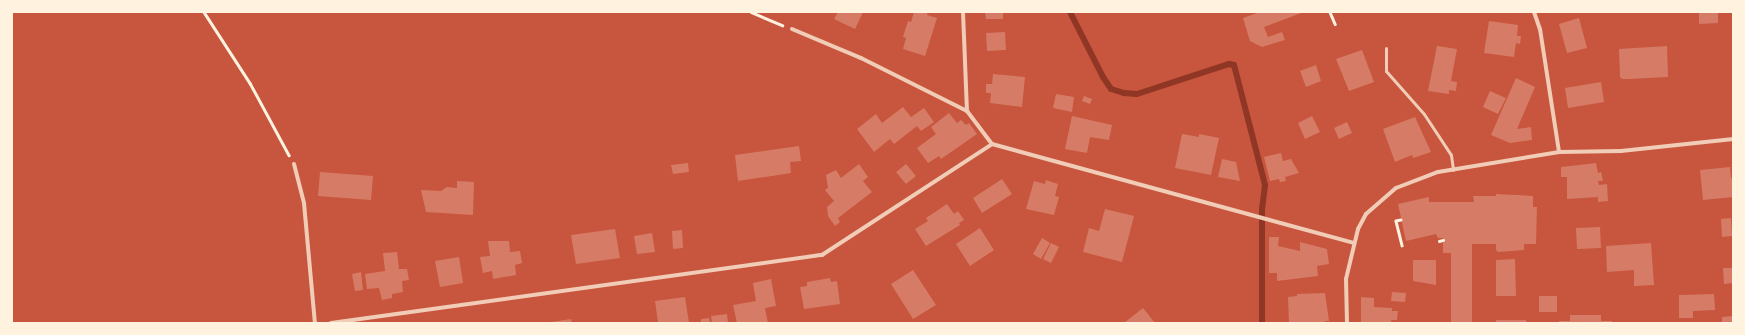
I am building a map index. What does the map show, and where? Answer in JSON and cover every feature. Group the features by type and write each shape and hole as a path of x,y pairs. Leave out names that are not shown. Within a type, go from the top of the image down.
{"street":[{"path":"963,12 968,111"},
{"path":"1534,12 1540,29 1559,152"},
{"path":"792,29 861,58 968,111 992,144 1354,243"},
{"path":"1347,323 1346,279 1358,229 1366,214 1396,188 1438,172 1559,152 1620,151 1733,138"},
{"path":"331,323 822,255 992,144"},
{"path":"294,164 304,203 315,323"}],"lane":[{"path":"1386,48 1386,71 1424,114 1451,155 1453,170"}],"path":[{"path":"204,12 250,83 294,164"},
{"path":"752,12 792,29"},
{"path":"1330,12 1335,24"},
{"path":"1401,220 1396,221 1402,245"},
{"path":"1439,241 1443,240"}],"building":[{"path":"838,12 863,12 855,29 834,19"},
{"path":"914,12 928,12 927,15 937,18 925,56 903,49 906,38 903,37 908,21 911,22"},
{"path":"985,12 1003,12 1003,19 986,19"},
{"path":"1260,12 1304,12 1264,27 1268,37 1282,32 1285,40 1262,47 1250,41 1243,18"},
{"path":"1699,12 1718,12 1718,23 1699,24"},
{"path":"1579,18 1587,48 1567,53 1559,24"},
{"path":"1489,21 1518,25 1517,36 1521,36 1520,44 1516,43 1514,57 1484,53"},
{"path":"1005,32 1006,50 987,51 986,33"},
{"path":"1437,46 1457,49 1451,81 1457,82 1456,91 1449,90 1449,94 1428,91"},
{"path":"1667,46 1668,77 1622,79 1620,77 1619,49"},
{"path":"1362,50 1374,82 1349,91 1336,59"},
{"path":"1316,65 1321,81 1306,87 1300,71"},
{"path":"993,74 1025,77 1022,107 990,103 991,93 986,93 986,84 992,84"},
{"path":"1516,78 1535,87 1517,129 1531,127 1532,140 1510,143 1491,135"},
{"path":"1601,82 1604,102 1568,108 1565,88"},
{"path":"1490,91 1506,98 1498,114 1483,107"},
{"path":"1056,94 1074,97 1072,112 1053,108"},
{"path":"1084,96 1092,99 1090,104 1082,101"},
{"path":"903,107 911,117 924,108 934,122 921,131 917,126 894,144 890,139 874,152 857,129 876,114 882,123"},
{"path":"949,113 957,123 961,120 966,125 969,123 977,134 941,159 939,156 928,163 917,148 936,134 931,127"},
{"path":"1072,116 1112,125 1109,140 1090,137 1087,153 1065,149"},
{"path":"1312,116 1320,132 1305,139 1298,123"},
{"path":"1415,117 1431,152 1413,158 1412,155 1395,162 1383,129"},
{"path":"1347,122 1352,133 1339,139 1334,128"},
{"path":"1182,134 1199,137 1199,134 1219,138 1211,175 1175,168"},
{"path":"799,146 801,161 790,162 791,173 738,181 735,155"},
{"path":"1281,153 1283,161 1291,159 1299,173 1285,177 1286,181 1280,182 1279,179 1270,181 1264,157"},
{"path":"1222,159 1236,162 1240,181 1218,177"},
{"path":"688,163 689,172 673,174 671,165"},
{"path":"1596,163 1598,173 1601,172 1603,181 1598,181 1599,185 1607,184 1608,201 1598,202 1598,197 1567,199 1567,177 1561,177 1561,167"},
{"path":"859,164 868,177 863,181 872,192 838,218 840,222 835,226 828,216 827,207 834,201 825,190 828,188 826,175 836,170 841,178"},
{"path":"906,164 916,176 906,184 896,172"},
{"path":"1730,167 1731,178 1733,178 1733,197 1703,200 1700,170"},
{"path":"320,172 373,176 371,200 318,196"},
{"path":"1002,179 1012,194 982,213 973,198"},
{"path":"1046,180 1058,184 1055,196 1059,197 1054,215 1026,209 1034,181 1045,184"},
{"path":"457,181 474,182 473,215 426,212 421,190 441,191 447,187 457,188"},
{"path":"1496,194 1533,196 1533,207 1537,207 1536,244 1524,244 1524,250 1498,252 1496,250 1496,244 1472,244 1472,323 1451,323 1451,253 1443,253 1443,238 1438,238 1436,234 1406,241 1398,204 1429,197 1429,202 1474,202 1473,196 1496,196"},
{"path":"947,204 954,214 958,211 964,220 959,223 960,225 926,246 915,229 928,221 926,218"},
{"path":"1105,209 1134,216 1122,262 1083,252 1089,228 1099,231"},
{"path":"1731,218 1732,236 1722,237 1721,219"},
{"path":"1600,227 1601,248 1577,249 1576,228"},
{"path":"980,228 994,250 970,266 956,244"},
{"path":"615,229 620,258 576,264 571,235"},
{"path":"682,230 683,248 673,249 672,231"},
{"path":"652,233 655,252 637,254 634,236"},
{"path":"1269,237 1279,237 1278,246 1300,251 1300,242 1327,249 1329,264 1317,266 1318,276 1277,281 1277,273 1269,273"},
{"path":"1042,238 1050,243 1041,259 1033,254"},
{"path":"488,241 509,241 510,252 520,251 522,263 515,265 516,275 493,279 492,271 483,273 480,257 490,256"},
{"path":"1051,243 1059,247 1051,263 1043,259"},
{"path":"1651,243 1654,285 1634,286 1634,270 1607,272 1606,246"},
{"path":"397,252 399,269 407,269 409,280 402,281 403,292 392,294 392,298 382,300 379,288 367,289 365,274 385,271 383,253"},
{"path":"459,257 463,283 440,287 435,261"},
{"path":"1515,259 1516,296 1496,296 1496,260"},
{"path":"1413,260 1436,260 1436,285 1413,281"},
{"path":"1723,268 1733,268 1733,283 1724,284"},
{"path":"913,270 936,305 913,319 891,284"},
{"path":"361,272 363,290 355,291 352,274"},
{"path":"830,278 831,282 837,281 840,304 804,309 800,287 807,286 807,282"},
{"path":"771,279 776,306 765,308 768,323 737,323 733,305 756,301 753,283"},
{"path":"1392,292 1406,293 1405,302 1391,301"},
{"path":"1325,293 1329,321 1325,321 1325,323 1289,323 1288,297 1297,296 1297,294"},
{"path":"1714,294 1715,310 1693,311 1693,318 1679,318 1679,295"},
{"path":"1539,296 1557,296 1557,312 1539,312"},
{"path":"685,297 689,323 658,323 655,301"},
{"path":"1361,297 1374,298 1374,307 1392,308 1392,311 1398,311 1397,320 1391,320 1392,323 1361,323"},
{"path":"1143,308 1155,323 1124,323"},
{"path":"727,314 728,323 712,323 711,316"},
{"path":"1570,315 1601,315 1601,321 1612,321 1612,323 1559,323 1559,321 1570,321"},
{"path":"1733,316 1733,323 1722,323 1722,317"},
{"path":"709,318 710,323 701,323 701,319"},
{"path":"571,319 572,323 551,323 551,322"},
{"path":"1496,320 1526,320 1527,323 1496,323"}],"waterway":[{"path":"1070,12 1103,77 1111,89 1124,93 1137,94 1229,64 1234,65 1265,185 1262,209 1262,323"}]}
